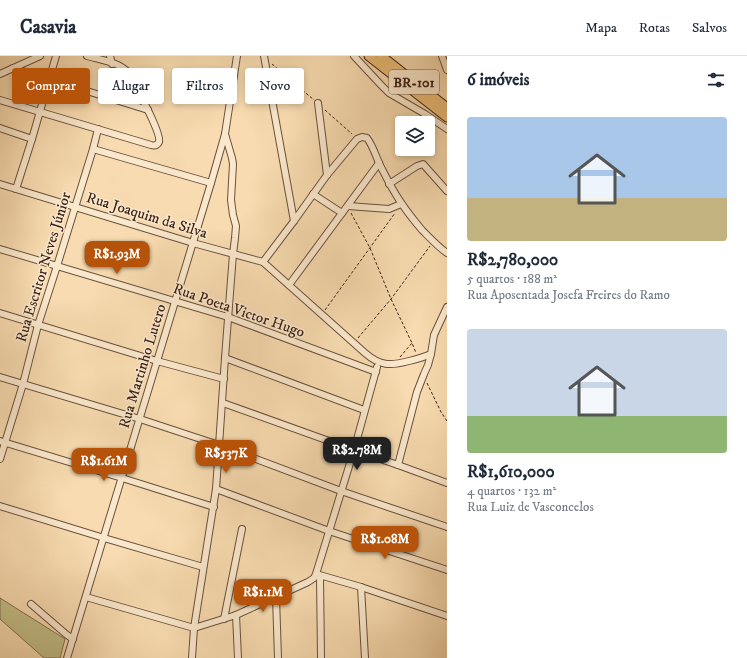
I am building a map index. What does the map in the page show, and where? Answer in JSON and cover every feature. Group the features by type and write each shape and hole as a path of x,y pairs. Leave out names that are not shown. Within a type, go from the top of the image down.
{"highway":[{"name":"BR-101","path":"369,56 447,117"},
{"name":"BR-101","path":"381,56 447,108"}],"street":[{"path":"13,68 40,56"},
{"path":"53,68 56,56"},
{"path":"0,100 151,145 155,146 158,144 158,134 148,110 129,73 122,67 87,56"},
{"path":"110,56 112,64"},
{"name":"Rua Martinho Lutero","path":"67,658 225,134 237,56"},
{"path":"354,56 389,93 447,129"},
{"path":"442,56 447,70"},
{"path":"264,57 294,221"},
{"path":"0,74 12,68"},
{"path":"90,92 148,110"},
{"path":"318,103 327,175"},
{"path":"16,189 42,104"},
{"path":"0,128 32,138"},
{"name":"Rua Escritor Neves Júnior","path":"0,459 2,441 23,384 38,325 58,266 98,129"},
{"path":"192,658 194,628 216,489 236,226 231,200 233,164 225,134"},
{"path":"431,354 418,359 392,365 372,359 263,262 327,175 357,139 365,137 368,140 389,184 410,217 433,242 447,253"},
{"path":"93,149 211,183"},
{"path":"289,285 379,163"},
{"path":"389,184 417,166 424,164 447,191"},
{"name":"Rua Joaquim da Silva","path":"0,184 263,262"},
{"path":"314,194 342,213"},
{"path":"348,206 389,209 401,204"},
{"name":"Rua Poeta Victor Hugo","path":"0,249 228,317 376,372"},
{"path":"398,465 417,392 428,365 434,335 447,307"},
{"path":"0,313 157,361 224,379"},
{"path":"225,358 364,410"},
{"path":"320,658 318,575 329,531 379,362"},
{"path":"0,377 140,418 219,445 341,491 447,527"},
{"path":"223,403 447,483"},
{"path":"2,441 214,507"},
{"path":"216,489 329,531 447,570"},
{"path":"0,506 203,567"},
{"path":"224,619 242,529"},
{"path":"318,575 362,587 447,616"},
{"path":"86,597 194,628 236,615 308,582 318,575"},
{"path":"362,587 365,658"},
{"path":"276,597 278,658"},
{"path":"31,604 73,639"},
{"path":"236,615 238,658"}],"path":[{"path":"264,57 318,103 357,139"},
{"path":"321,315 401,204"},
{"path":"348,206 370,248 418,359"},
{"path":"354,344 391,299 433,242"},
{"path":"392,365 412,343"},
{"path":"424,374 441,412 447,421"}],"shaded area":[{"path":"0,598 65,639 60,658 44,658 0,619"}]}
